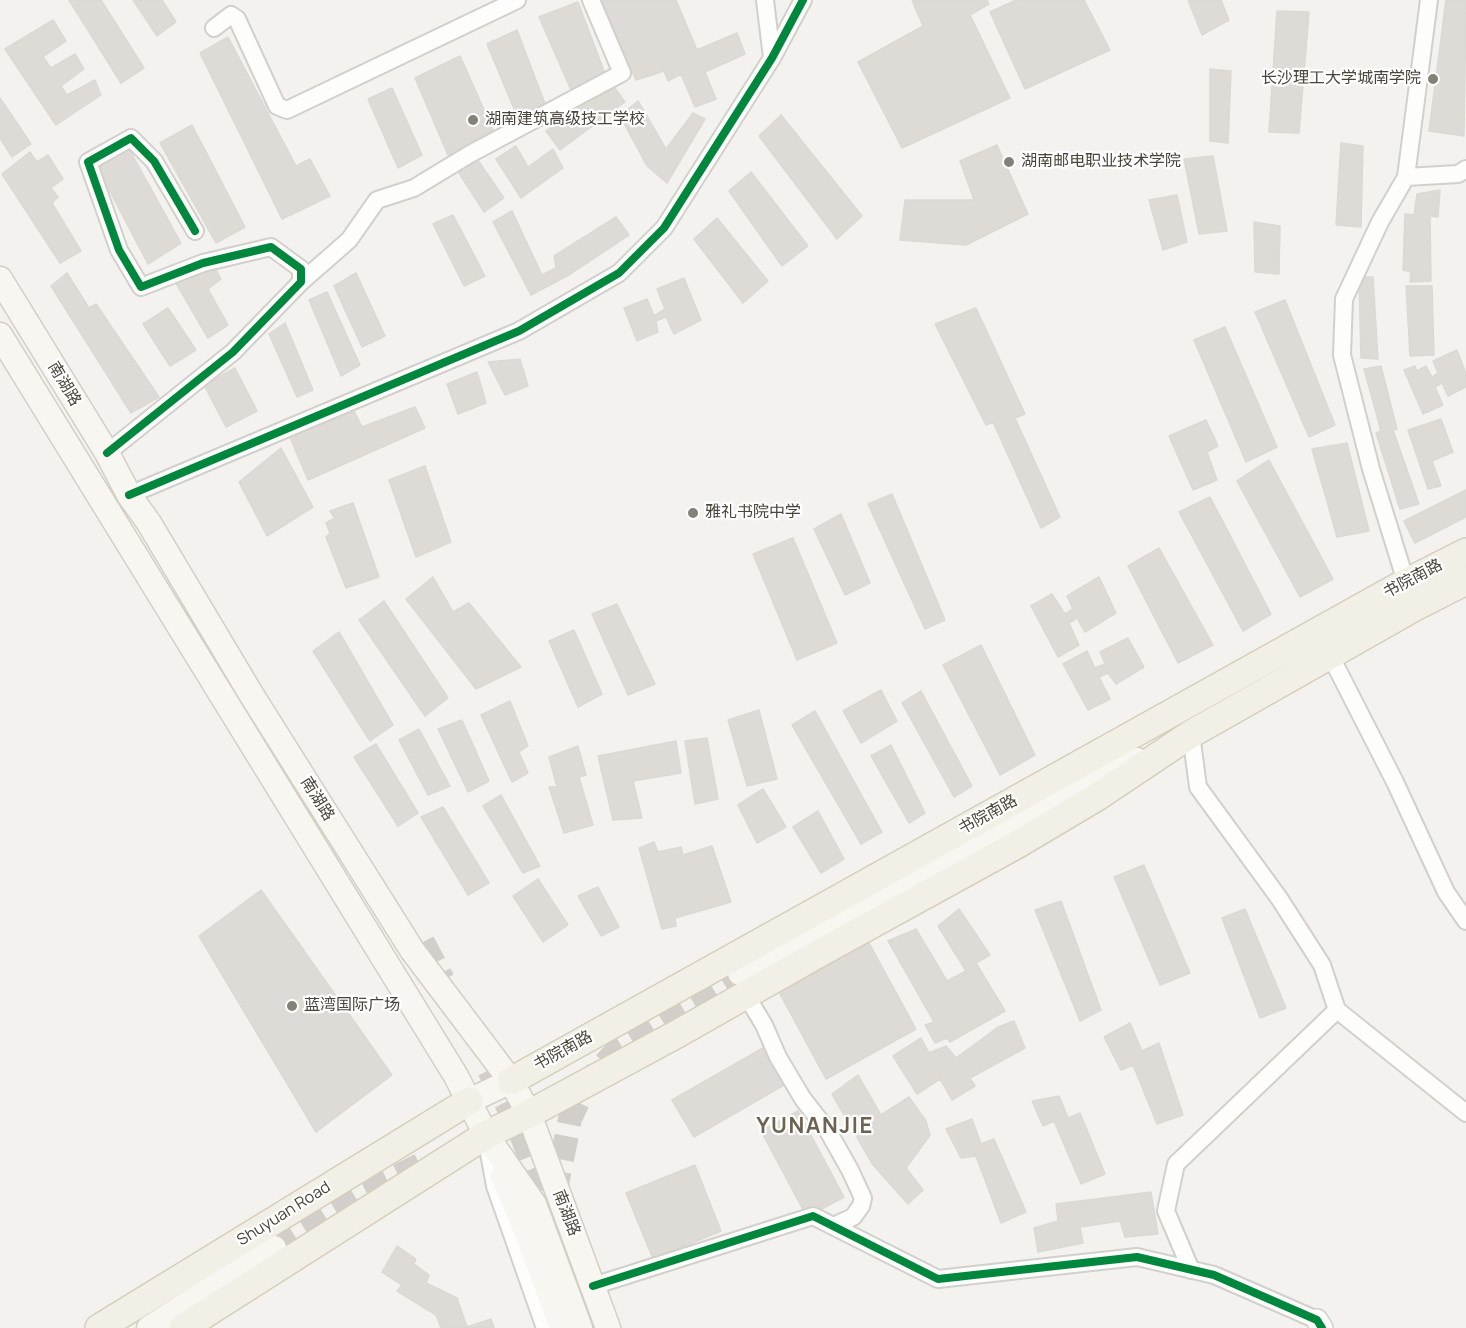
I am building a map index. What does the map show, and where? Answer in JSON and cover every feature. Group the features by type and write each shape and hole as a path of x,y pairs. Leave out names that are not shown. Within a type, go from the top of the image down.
{"main road":[{"name":"南湖路","path":"0,279 251,694 412,950 511,1081 529,1114 608,1328"},
{"name":"南湖路","path":"0,335 470,1101 486,1135 534,1204 580,1328"},
{"path":"149,523 180,560 238,642 423,942"},
{"name":"书院南路","path":"511,1081 1406,582 1466,552"},
{"name":"书院南路","path":"529,1114 743,984 1018,844 1097,797 1191,734 1415,607 1466,581"},
{"path":"470,1101 511,1081"},
{"name":"Shuyuan Road","path":"99,1328 470,1101"},
{"path":"183,1328 486,1135 529,1114"},
{"path":"486,1135 527,1233 562,1328"},
{"path":"149,1328 274,1248"}],"street":[{"path":"214,28 231,15 237,19 277,106 287,110 517,0"},
{"path":"107,453 233,352 301,282 349,240 377,200 414,188 470,154 622,74 591,0"},
{"path":"765,0 772,58"},
{"path":"129,495 519,331 619,273 664,228 772,58 803,0"},
{"path":"1406,582 1371,469 1342,355 1344,298 1380,222 1406,177 1429,0"},
{"path":"195,231 154,161 131,138 88,162 119,250 141,287 203,263 271,247 301,269 301,282"},
{"path":"1406,177 1458,174 1466,168"},
{"path":"1330,655 1395,782 1446,892 1466,921"},
{"path":"1191,734 1198,787 1279,898 1322,964 1337,1010 1466,1113"},
{"path":"743,984 778,1057 804,1099 828,1131 863,1198 861,1206 853,1216 832,1226"},
{"path":"1191,1270 1166,1210 1176,1164 1337,1010"},
{"path":"486,1135 495,1186 545,1328"},
{"path":"593,1286 813,1216 938,1279 1137,1257 1214,1275 1319,1324"}],"building":[{"path":"69,0 101,0 144,68 121,83"},
{"path":"133,0 162,0 176,22 157,36"},
{"path":"599,0 676,0 697,50 737,33 745,54 705,72 716,99 695,107 681,74 668,81 664,71 636,80"},
{"path":"912,0 987,0 989,4 970,15 1010,98 902,148 858,62 923,26"},
{"path":"1016,0 1084,0 1110,50 1025,89 990,12"},
{"path":"1188,0 1221,0 1229,20 1202,35"},
{"path":"1446,0 1466,0 1464,136 1429,131"},
{"path":"578,2 608,82 574,97 539,17"},
{"path":"1277,11 1309,12 1299,133 1269,132"},
{"path":"53,20 66,41 43,57 51,68 75,54 84,69 61,86 67,95 95,80 101,95 56,125 5,49"},
{"path":"517,30 547,109 520,123 487,44"},
{"path":"228,37 296,166 310,159 330,196 282,219 200,53"},
{"path":"460,56 494,132 448,155 415,78"},
{"path":"1210,69 1231,71 1228,143 1210,141"},
{"path":"612,84 625,102 560,150 546,131"},
{"path":"392,88 422,155 398,168 368,99"},
{"path":"0,98 31,144 12,157 0,138"},
{"path":"638,101 666,149 693,113 705,119 667,183 647,166 620,116"},
{"path":"781,115 862,216 837,239 759,136"},
{"path":"192,125 245,227 216,243 160,143"},
{"path":"1341,143 1363,146 1361,227 1336,225"},
{"path":"997,145 1028,214 966,245 900,240 905,200 974,200 960,161"},
{"path":"516,146 528,167 553,149 563,168 521,198 496,159"},
{"path":"128,147 181,243 148,264 95,163"},
{"path":"30,152 37,162 48,155 63,179 51,188 58,197 52,203 81,251 60,263 2,174"},
{"path":"1213,156 1227,231 1199,234 1184,159"},
{"path":"477,159 504,198 484,212 459,173"},
{"path":"751,172 808,246 782,266 729,191"},
{"path":"1440,190 1438,217 1430,216 1431,281 1410,282 1411,272 1403,270 1405,214 1414,215 1417,194"},
{"path":"1177,195 1187,242 1163,250 1149,200"},
{"path":"512,211 542,275 556,268 554,256 616,217 629,235 567,276 531,295 493,222"},
{"path":"453,215 485,276 464,286 433,224"},
{"path":"717,218 768,281 743,303 694,239"},
{"path":"1254,222 1280,226 1279,274 1255,272"},
{"path":"213,265 221,279 208,289 228,325 208,338 173,278"},
{"path":"67,273 89,308 96,304 159,397 131,413 51,286"},
{"path":"356,273 385,336 362,347 334,286"},
{"path":"1359,277 1373,277 1378,359 1361,358"},
{"path":"684,278 701,320 674,334 666,317 656,321 658,332 637,341 624,308 647,299 654,316 665,309 657,289"},
{"path":"1406,286 1432,286 1434,355 1410,356"},
{"path":"327,292 360,365 341,376 309,300"},
{"path":"1285,300 1335,425 1309,437 1255,312"},
{"path":"168,308 196,350 170,366 143,324"},
{"path":"976,308 1025,414 1015,418 1060,517 1041,528 993,422 986,425 935,324"},
{"path":"285,323 313,390 297,397 269,334"},
{"path":"1225,327 1277,447 1246,462 1194,340"},
{"path":"1457,350 1466,374 1466,387 1448,396 1442,383 1435,387 1443,405 1423,414 1404,370 1415,366 1417,371 1426,366 1432,377 1438,373 1433,361"},
{"path":"520,359 528,386 505,395 488,362"},
{"path":"1381,366 1397,429 1393,430 1419,504 1400,509 1376,433 1381,431 1364,369"},
{"path":"235,368 257,411 226,427 204,385"},
{"path":"477,372 486,403 458,414 447,384"},
{"path":"415,407 425,428 308,480 289,435 353,409 362,427"},
{"path":"1441,419 1453,452 1432,461 1441,486 1428,489 1408,430"},
{"path":"1206,420 1218,446 1207,452 1217,480 1193,490 1169,436"},
{"path":"1347,443 1369,531 1337,537 1312,449"},
{"path":"281,448 313,507 267,536 239,482"},
{"path":"1269,460 1333,579 1300,597 1237,481"},
{"path":"425,466 451,542 416,557 389,480"},
{"path":"1466,490 1466,517 1415,543 1404,521"},
{"path":"892,494 945,620 925,629 868,504"},
{"path":"1210,497 1271,614 1243,631 1179,512"},
{"path":"353,503 379,577 346,588 326,537 330,533 326,523 335,518 330,511"},
{"path":"841,514 870,583 845,595 814,529"},
{"path":"793,538 837,643 797,660 753,554"},
{"path":"1159,548 1213,645 1178,663 1128,566"},
{"path":"433,577 453,612 469,603 521,667 476,689 406,599"},
{"path":"1099,577 1116,613 1085,632 1077,618 1069,623 1079,645 1058,657 1031,606 1052,594 1065,614 1073,609 1067,596"},
{"path":"384,601 448,698 425,716 359,620"},
{"path":"617,604 655,684 628,695 592,614"},
{"path":"574,630 602,694 578,707 549,641"},
{"path":"339,632 393,725 370,741 313,651"},
{"path":"1128,638 1144,667 1116,684 1108,673 1099,677 1110,699 1088,710 1063,664 1087,651 1095,668 1105,664 1100,652"},
{"path":"981,645 1035,755 1000,775 943,665"},
{"path":"881,690 897,721 861,743 843,711"},
{"path":"921,691 972,786 954,797 902,703"},
{"path":"510,701 528,746 519,752 528,773 512,782 481,715"},
{"path":"759,710 777,779 747,786 728,720"},
{"path":"815,711 882,832 861,844 792,725"},
{"path":"462,720 489,781 468,792 438,729"},
{"path":"419,729 450,786 428,795 399,740"},
{"path":"707,738 718,799 695,804 685,741"},
{"path":"676,741 681,773 633,781 642,818 613,820 598,756"},
{"path":"376,744 418,813 398,826 354,757"},
{"path":"891,745 925,813 909,823 871,756"},
{"path":"578,746 586,775 579,777 593,825 564,833 549,787 557,787 549,757"},
{"path":"763,789 786,827 757,843 738,805"},
{"path":"501,795 540,866 523,873 483,806"},
{"path":"443,807 489,883 468,895 421,817"},
{"path":"818,811 844,859 821,873 793,827"},
{"path":"654,842 658,852 681,847 683,855 712,846 731,902 675,918 676,926 662,929 639,848"},
{"path":"1144,865 1190,973 1160,985 1114,877"},
{"path":"538,879 568,925 543,942 513,896"},
{"path":"598,887 619,927 601,936 578,896"},
{"name":"蓝湾国际广场","path":"261,890 392,1075 316,1132 199,936"},
{"path":"1061,901 1101,1010 1080,1021 1035,910"},
{"path":"959,909 990,955 976,963 1005,1011 950,1042 947,1038 935,1043 925,1025 934,1022 888,941 916,929 947,981 966,971 938,926"},
{"path":"1245,909 1286,1008 1260,1018 1222,918"},
{"path":"868,941 916,1029 826,1079 780,994"},
{"path":"1014,1021 1025,1048 970,1078 975,1086 952,1100 940,1079 917,1094 893,1056 921,1038 929,1053 946,1046 956,1058 998,1027"},
{"path":"1130,1023 1142,1051 1159,1043 1183,1115 1157,1124 1133,1065 1121,1070 1104,1037"},
{"path":"763,1048 784,1085 694,1137 672,1100"},
{"path":"858,1075 881,1115 909,1097 926,1121 930,1135 906,1168 923,1190 908,1204 873,1165 832,1094"},
{"path":"1059,1096 1068,1118 1080,1113 1105,1174 1081,1184 1054,1121 1043,1126 1032,1101"},
{"path":"798,1111 844,1197 807,1217 761,1131"},
{"path":"972,1119 981,1144 994,1139 1026,1212 1001,1223 976,1156 961,1158 946,1129"},
{"path":"695,1165 721,1231 653,1259 626,1193"},
{"path":"1151,1192 1158,1234 1125,1237 1120,1221 1080,1227 1083,1243 1038,1252 1034,1228 1058,1221 1056,1204"},
{"path":"397,1246 416,1259 414,1264 429,1275 426,1283 457,1298 467,1327 491,1319 494,1328 441,1328 436,1315 397,1291 402,1285 382,1272"}],"tunnel":[{"path":"423,942 443,980"},
{"path":"555,1195 570,1119 586,1084 620,1047 740,973"},
{"path":"489,1070 517,1124 561,1236"},
{"path":"274,1248 356,1197 428,1161"},
{"path":"582,1291 595,1328"}],"cycle path":[{"path":"129,495 519,331 619,273 664,228 772,58 803,0"},
{"path":"107,453 233,352 301,282 301,269 271,247 203,263 141,287 119,250 88,162 131,138 154,161 195,231"},
{"path":"593,1286 813,1216 938,1279 1137,1257 1214,1275 1317,1320 1322,1328"}],"place":[{"name":"长沙理工大学城南学院","path":"1433,79"},
{"name":"湖南建筑高级技工学校","path":"473,120"},
{"name":"湖南邮电职业技术学院","path":"1009,162"},
{"name":"雅礼书院中学","path":"693,513"},
{"name":"蓝湾国际广场","path":"292,1006"}],"district":[{"name":"YUNANJIE","path":"815,1127"}]}
